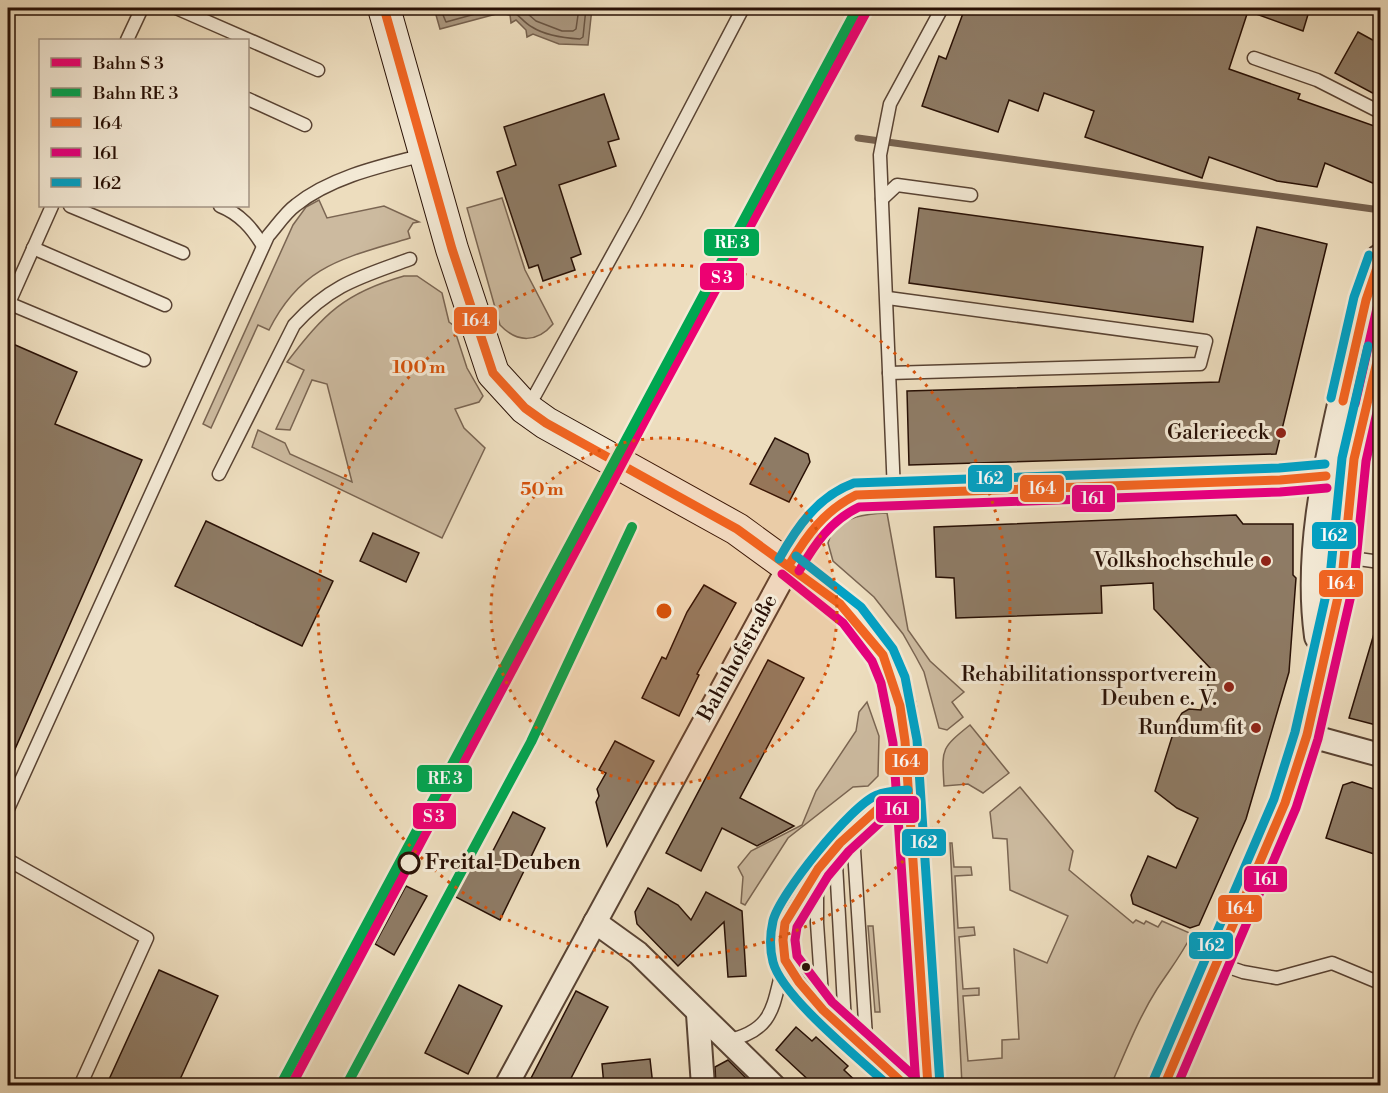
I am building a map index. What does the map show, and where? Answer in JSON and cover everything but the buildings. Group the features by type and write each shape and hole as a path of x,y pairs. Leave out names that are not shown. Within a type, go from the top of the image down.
{"main road":[{"path":"384,8 452,249 493,373 525,408 552,427 702,508 789,565 852,615 883,655 900,706 910,802 928,1086"}],"street":[{"path":"1164,1086 1285,803 1307,735 1342,579 1343,557 1338,479 1366,300 1380,259"},
{"path":"1323,658 1316,610 1319,530 1380,349"},
{"name":"Bahnhofstraße","path":"506,1086 789,565 806,535 826,511 855,495 894,492 1338,479"},
{"path":"1307,735 1380,755"},
{"path":"595,922 638,953 774,1086"},
{"path":"698,1014 703,1086"}],"lane":[{"path":"127,39 142,8"},
{"path":"176,8 247,39"},
{"path":"525,408 535,395 636,212 743,8"},
{"path":"894,492 888,298 880,155 890,104 942,8"},
{"path":"249,40 318,70"},
{"path":"1254,58 1317,80 1380,112"},
{"path":"249,99 305,125"},
{"path":"8,809 268,236 294,206 315,192 378,167 425,155"},
{"path":"882,199 897,185 971,195"},
{"path":"52,207 8,304 144,360"},
{"path":"72,207 183,253"},
{"path":"222,207 250,226 263,246"},
{"path":"33,248 165,305"},
{"path":"219,474 294,325 309,308 340,285 410,259"},
{"path":"888,298 1206,341 1200,364 889,373"},
{"path":"1343,557 1380,562"},
{"path":"726,1041 749,1035 768,1019 785,960 783,940 786,922 818,869 840,843 881,806 910,802"},
{"path":"861,824 854,850 866,1037 870,1054"},
{"path":"840,843 836,864 845,1023 852,1036"},
{"path":"8,860 147,938 80,1086"},
{"path":"818,869 817,923 823,1010"},
{"path":"785,960 799,982 823,1010 907,1086"},
{"path":"1217,963 1243,972 1277,978 1332,963 1380,984"}],"shaded area":[{"path":"502,198 525,270 553,324 534,337 520,338 500,325 467,208"},
{"path":"319,200 327,218 384,206 419,222 413,223 408,231 410,238 346,258 311,277 282,308 269,330 258,325 211,428 203,424 293,225 306,207"},
{"path":"404,276 417,276 442,293 449,322 453,325 467,368 483,396 479,402 455,409 464,428 485,448 442,538 252,447 258,430 285,443 290,454 352,482 327,384 312,380 290,430 276,429 304,370 287,362 312,331 337,307 366,290"},
{"path":"887,513 908,630 930,661 964,692 952,702 963,717 947,730 939,728 924,672 903,634 874,597 833,561 828,543 831,534 843,523 863,515"},
{"path":"867,702 879,736 878,776 868,786 853,787 788,838 745,905 741,903 743,877 738,867 751,851 802,825 816,791 856,731 859,712"},
{"path":"970,725 1009,773 983,793 968,784 944,786 943,757 945,751 953,739"},
{"path":"1020,787 1073,851 1069,870 1133,923 1136,920 1144,924 1146,921 1158,927 1162,921 1192,934 1144,1012 1111,1085 962,1085 950,843 952,843 954,867 971,867 972,875 955,876 958,928 974,927 975,935 959,937 963,989 979,988 979,995 963,996 968,1061 1002,1058 1002,1040 1019,1039 1014,949 1047,963 1068,916 1010,890 1007,839 993,838 990,812"},
{"path":"868,926 873,926 880,1012 875,1012"}],"water":[{"path":"434,8 592,8 588,45 559,44 533,34 527,37 526,30 516,20 511,23 510,15 500,13 440,29"}],"waterway":[{"path":"858,138 1373,209"}],"transit line":[{"name":"164","path":"384,8 452,249 493,373 525,408 546,423 737,529 840,604 883,655 900,706 905,741 928,1086"},
{"path":"291,1086 649,412 868,8"},
{"path":"280,1086 854,14"},
{"name":"162","path":"1331,398 1354,297 1369,255"},
{"name":"164","path":"1343,401 1366,300 1380,259"},
{"name":"161","path":"1355,404 1380,295"},
{"name":"162","path":"1153,1081 1274,799 1295,732 1330,577 1342,458 1368,346"},
{"name":"164","path":"1164,1086 1285,803 1307,735 1342,579 1354,459 1380,349"},
{"name":"161","path":"1177,1086 1296,808 1318,739 1354,582 1366,461 1380,399"},
{"name":"162","path":"779,559 793,535 819,504 854,483 1279,468 1325,464"},
{"name":"164","path":"789,565 825,516 856,495 1280,480 1326,476"},
{"name":"161","path":"799,571 831,526 859,507 1280,492 1327,488"},
{"path":"346,1086 531,742 632,527"},
{"name":"162","path":"796,556 861,607 893,649 905,677 917,740 940,1085"},
{"name":"161","path":"782,574 843,623 872,661 881,683 893,743 916,1086"},
{"name":"162","path":"889,1086 806,1010 791,992 779,976 773,962 771,937 773,921 788,892 834,832 865,802 877,795 908,790"},
{"name":"164","path":"906,1086 823,1010 799,982 785,960 783,940 785,923 818,869 840,843 881,806 910,802"},
{"name":"161","path":"912,814 886,817 849,851 828,876 797,927 795,940 797,956 832,1002 915,1077"}],"place":[{"name":"Galerieeck","path":"1281,433"},
{"name":"Volkshochschule","path":"1266,561"},
{"name":"Rehabilitationssportverein Deuben e. V.","path":"1229,687"},
{"name":"Rundum fit","path":"1256,728"},
{"name":"Freital-Deuben","path":"409,863"}]}
